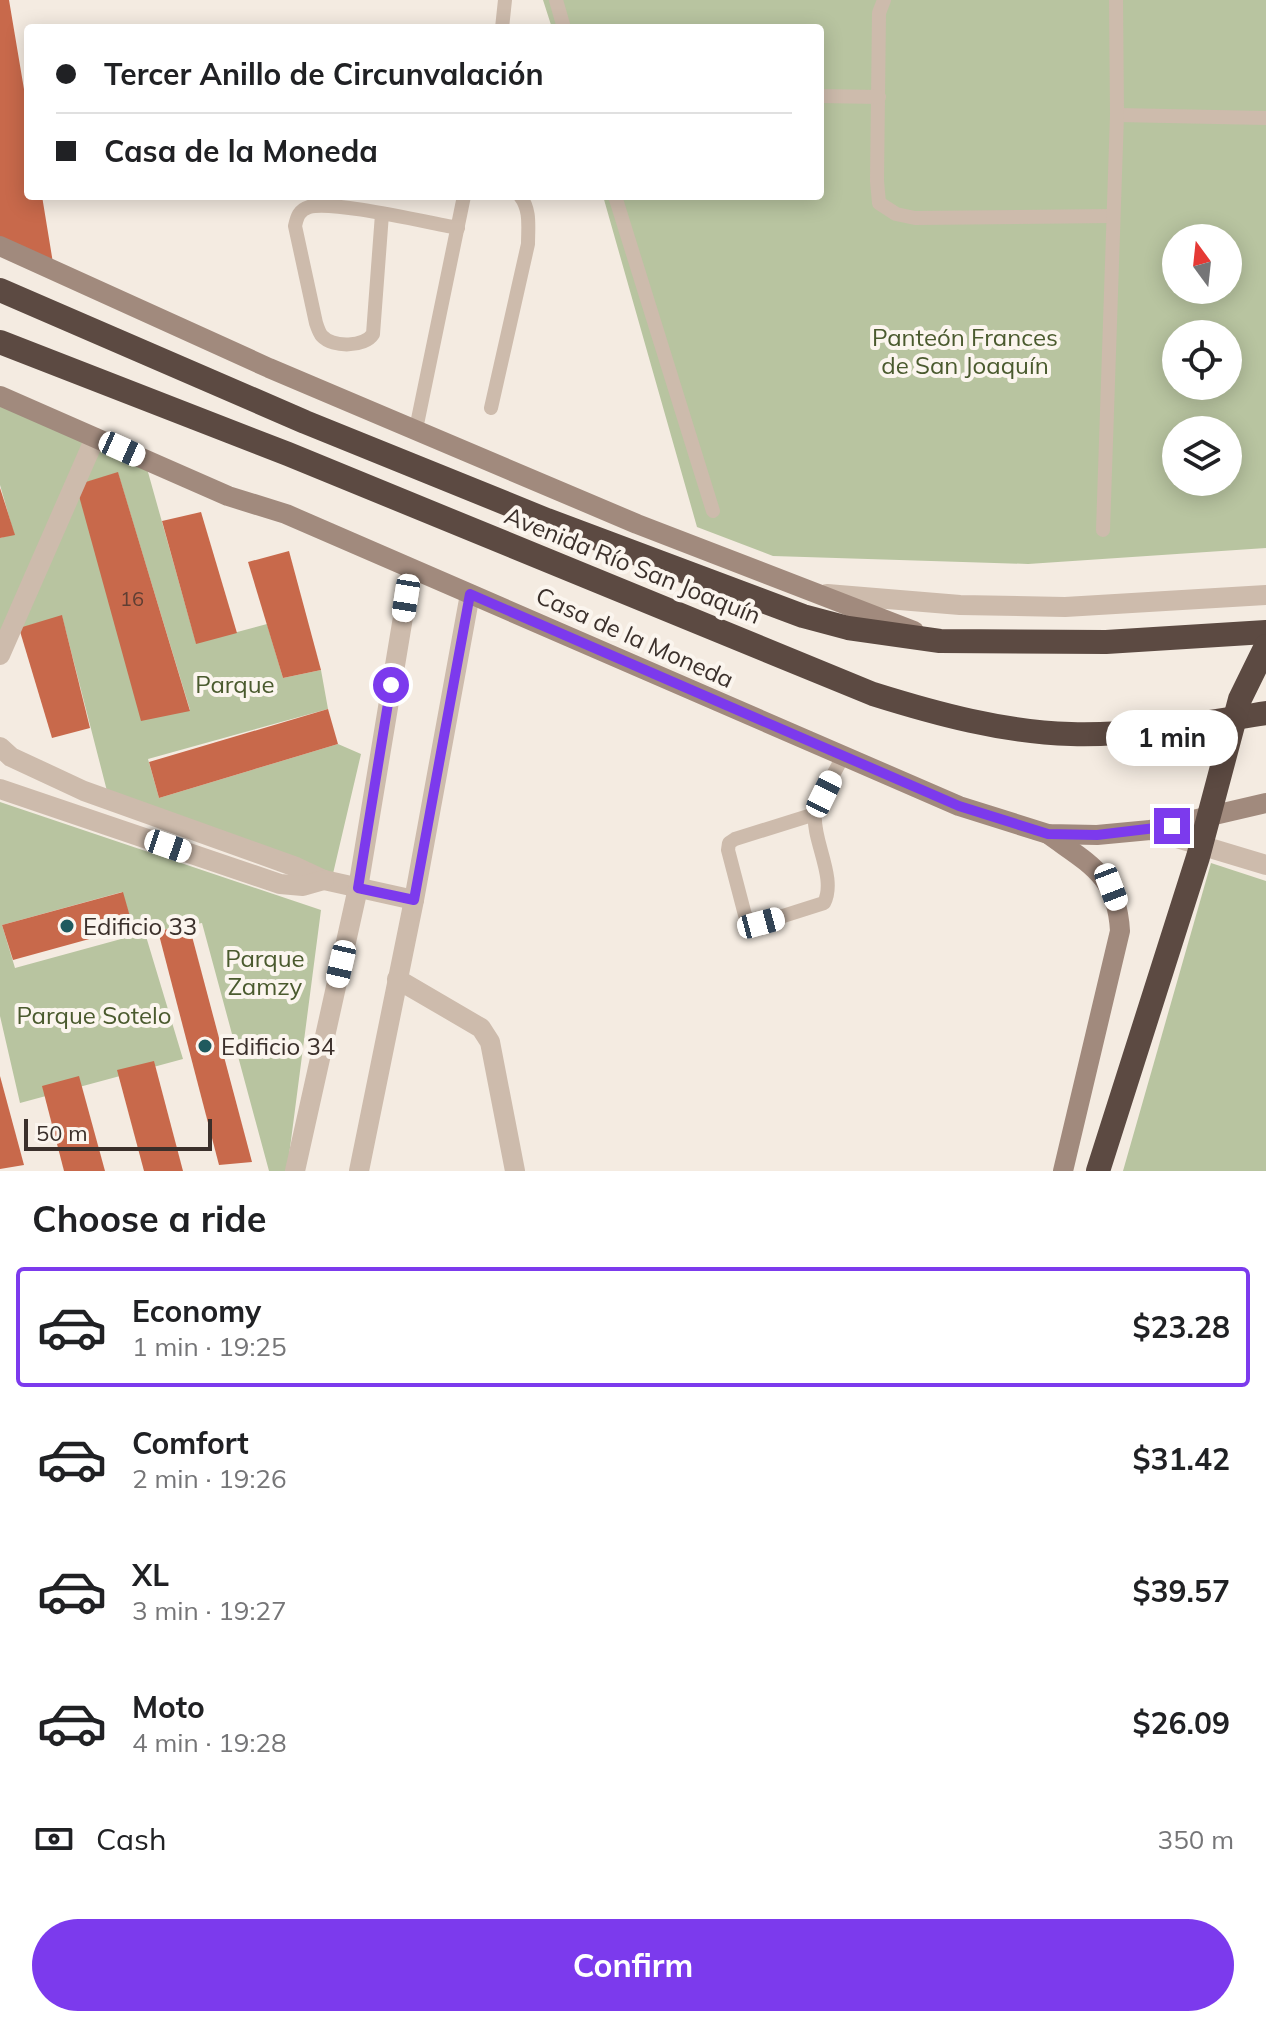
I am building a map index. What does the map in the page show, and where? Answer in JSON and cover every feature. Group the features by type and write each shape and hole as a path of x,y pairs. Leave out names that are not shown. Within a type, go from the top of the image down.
{"highway":[{"name":"Avenida Río San Joaquín","path":"0,290 305,422 547,520 803,616 848,628 940,641 1106,642 1266,632"},
{"name":"Avenida Río San Joaquín","path":"0,342 288,454 873,694 941,715 1010,728 1072,734 1157,729 1266,713"},
{"path":"1098,1171 1198,857 1240,699 1266,646"}],"main road":[{"path":"0,246 269,368 637,524 940,641"},
{"name":"Casa de la Moneda","path":"0,396 228,496 286,514 959,806 1048,834 1097,835 1150,830 1266,803"},
{"path":"1048,834 1094,868 1111,887 1119,908 1120,931 1063,1171"}],"street":[{"path":"0,655 95,438"},
{"path":"295,1171 358,888 411,569"},
{"path":"810,593 960,605 1065,607 1266,595"},
{"path":"359,1171 414,900 470,594"},
{"path":"0,747 11,757 84,791 296,867 324,880 414,900"},
{"path":"0,789 280,884 303,886 324,880"},
{"path":"1150,830 1266,865"},
{"path":"397,979 481,1028 490,1042 515,1171"}],"lane":[{"path":"502,24 505,0"},
{"path":"556,0 563,24"},
{"path":"884,0 879,13 879,203 896,214 915,218 1113,216"},
{"path":"1103,530 1117,115 1116,0"},
{"path":"824,96 879,97"},
{"path":"1117,115 1266,118"},
{"path":"416,429 463,200"},
{"path":"491,408 528,244 528,218 523,200"},
{"path":"616,200 713,511"},
{"path":"382,214 373,334 368,342 358,345 328,340 321,335 316,323 295,226 297,215 306,208 321,206 382,214 458,228"},
{"path":"815,814 729,843 749,921 761,923 824,903 827,881 815,814 843,756"}],"green space":[{"name":"Panteón Frances de San Joaquín","path":"543,0 1266,0 1266,548 1028,564 773,556 697,527 604,200 824,200 824,24 551,24"},
{"name":"Parque","path":"0,404 146,465 196,643 267,624 283,678 321,670 328,709 148,759 159,798 338,744 361,754 332,878 107,791 62,616 0,634 0,538 14,534 0,485","holes":["118,473 190,711 77,485"]},
{"path":"0,802 321,910 287,1171 269,1171 202,923 145,933 183,1059 20,1103 0,1016","holes":["122,892 133,927 143,933 15,968 2,925"]},
{"path":"1211,863 1266,881 1266,1171 1123,1171"}],"building":[{"path":"0,0 9,0 24,89 24,200 43,200 53,263 0,239"},
{"path":"118,472 190,711 141,721 76,485"},
{"path":"0,488 15,535 0,538"},
{"path":"201,512 237,633 196,644 162,521"},
{"path":"289,551 321,670 283,678 248,562"},
{"path":"62,615 90,728 52,738 19,628"},
{"path":"328,709 338,744 159,798 149,762"},
{"name":"Edificio 33","path":"123,892 133,927 13,960 2,925"},
{"name":"Edificio 34","path":"189,925 252,1162 219,1165 158,931"},
{"path":"154,1061 183,1171 144,1171 117,1070"},
{"path":"0,1076 24,1165 0,1169"},
{"path":"79,1076 105,1171 64,1171 42,1086"}],"place":[{"name":"Edificio 33","path":"67,926"},
{"name":"Edificio 34","path":"205,1046"}],"route":[{"path":"391,685 358,888 414,900 470,594 959,806 1048,834 1097,835 1172,826"}],"park label":[{"name":"Parque Zamzy","path":"265,972"},
{"name":"Parque Sotelo","path":"94,1015"}]}
